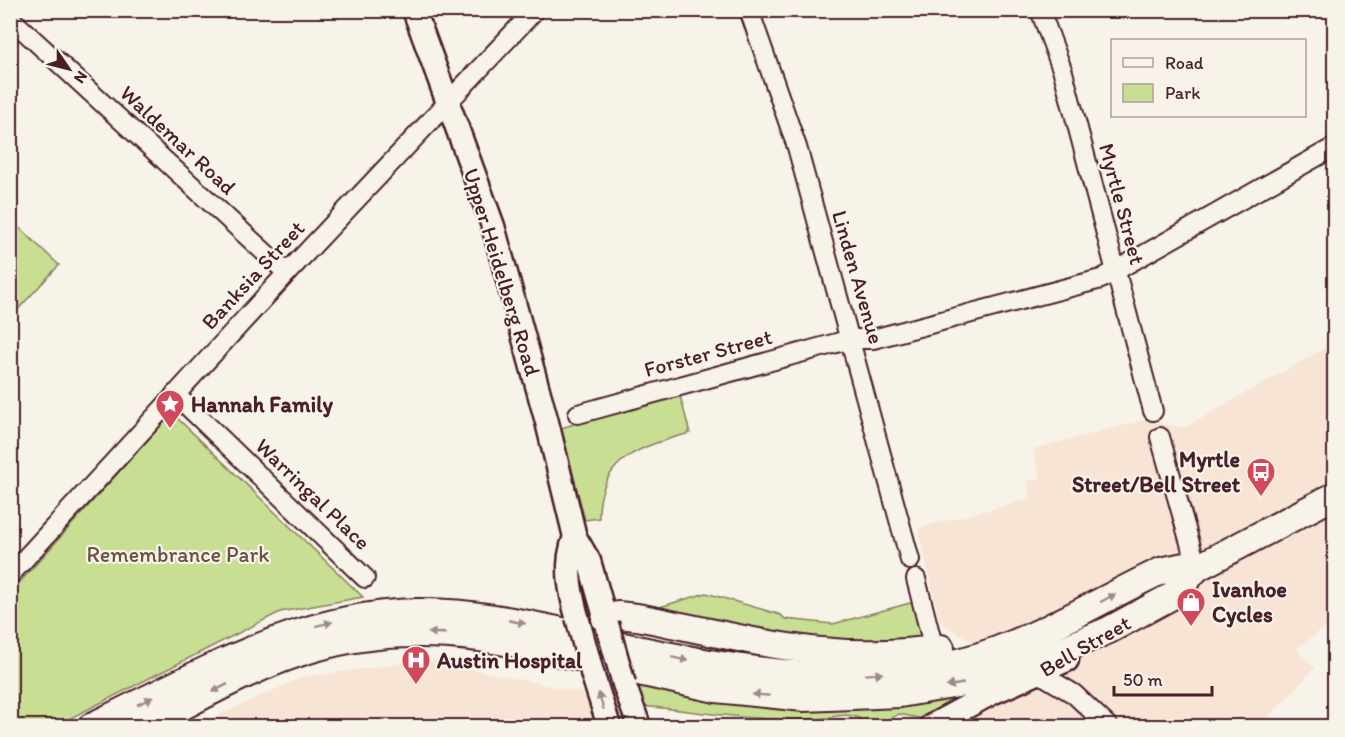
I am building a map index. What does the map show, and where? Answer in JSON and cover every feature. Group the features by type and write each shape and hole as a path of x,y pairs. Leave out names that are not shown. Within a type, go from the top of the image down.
{"highway":[{"name":"Bell Street","path":"1109,630 1172,596 1197,568 1335,496"},
{"name":"Bell Street","path":"1056,625 1161,571 1184,566 1197,568"},
{"path":"92,726 270,641 348,619 406,612 464,614 581,646"},
{"path":"604,622 618,615 637,616 777,647 819,653 881,655 968,644 1033,627 1056,625"},
{"path":"626,666 746,670 823,676 878,674 972,658 1056,625"},
{"path":"626,666 758,695 804,698 881,696 988,677 1059,652 1109,630"},
{"path":"145,726 273,663 316,648 360,638 405,633 450,634 581,646"}],"main road":[{"name":"Upper Heidelberg Road","path":"414,10 447,106 493,226 548,422 574,537 586,554 604,622 626,666 639,726"},
{"name":"Upper Heidelberg Road","path":"574,537 568,553 571,589 581,646 609,726"},
{"path":"571,589 581,586 592,570"},
{"path":"581,646 604,622"},
{"name":"Bell Street","path":"931,726 992,693 1073,657 1109,630"}],"street":[{"name":"Banksia Street","path":"10,575 287,273 536,10"},
{"name":"Linden Avenue","path":"749,10 797,147 910,560"},
{"name":"Myrtle Street","path":"1040,10 1063,72 1153,411"},
{"name":"Waldemar Road","path":"10,18 287,273"},
{"name":"Forster Street","path":"578,414 851,339 868,328 879,325 1101,267 1115,269 1335,147"},
{"name":"Warringal Place","path":"176,394 365,578"},
{"path":"1160,437 1197,568"},
{"path":"916,579 934,649"},
{"path":"1073,657 1068,673 1074,694"},
{"path":"1039,673 1074,694 1108,726"}],"shaded area":[{"path":"1334,343 1334,621 1296,649 1315,668 1260,726 962,726 1037,682 940,622 918,528 1031,499 1027,481 1040,478 1033,449 1144,420 1184,428"},
{"name":"Austin Hospital","path":"428,660 587,694 600,726 194,726 303,677"}],"green space":[{"path":"11,220 59,265 10,317"},
{"path":"679,392 690,433 655,443 626,458 606,481 599,518 585,520 561,428"},
{"name":"Remembrance Park","path":"172,413 363,597 280,612 55,726 11,726 11,592"},
{"path":"706,593 781,615 785,619 833,624 914,602 922,632 922,641 880,651 646,611"},
{"path":"636,681 956,695 959,699 923,719 899,714 875,726 862,726 859,718 848,715 793,720 641,706"}],"place":[{"name":"Hannah Family","path":"170,430"},
{"name":"Myrtle Street/Bell Street","path":"1261,498"},
{"name":"Ivanhoe Cycles","path":"1191,628"},
{"name":"Austin Hospital","path":"416,686"}]}
